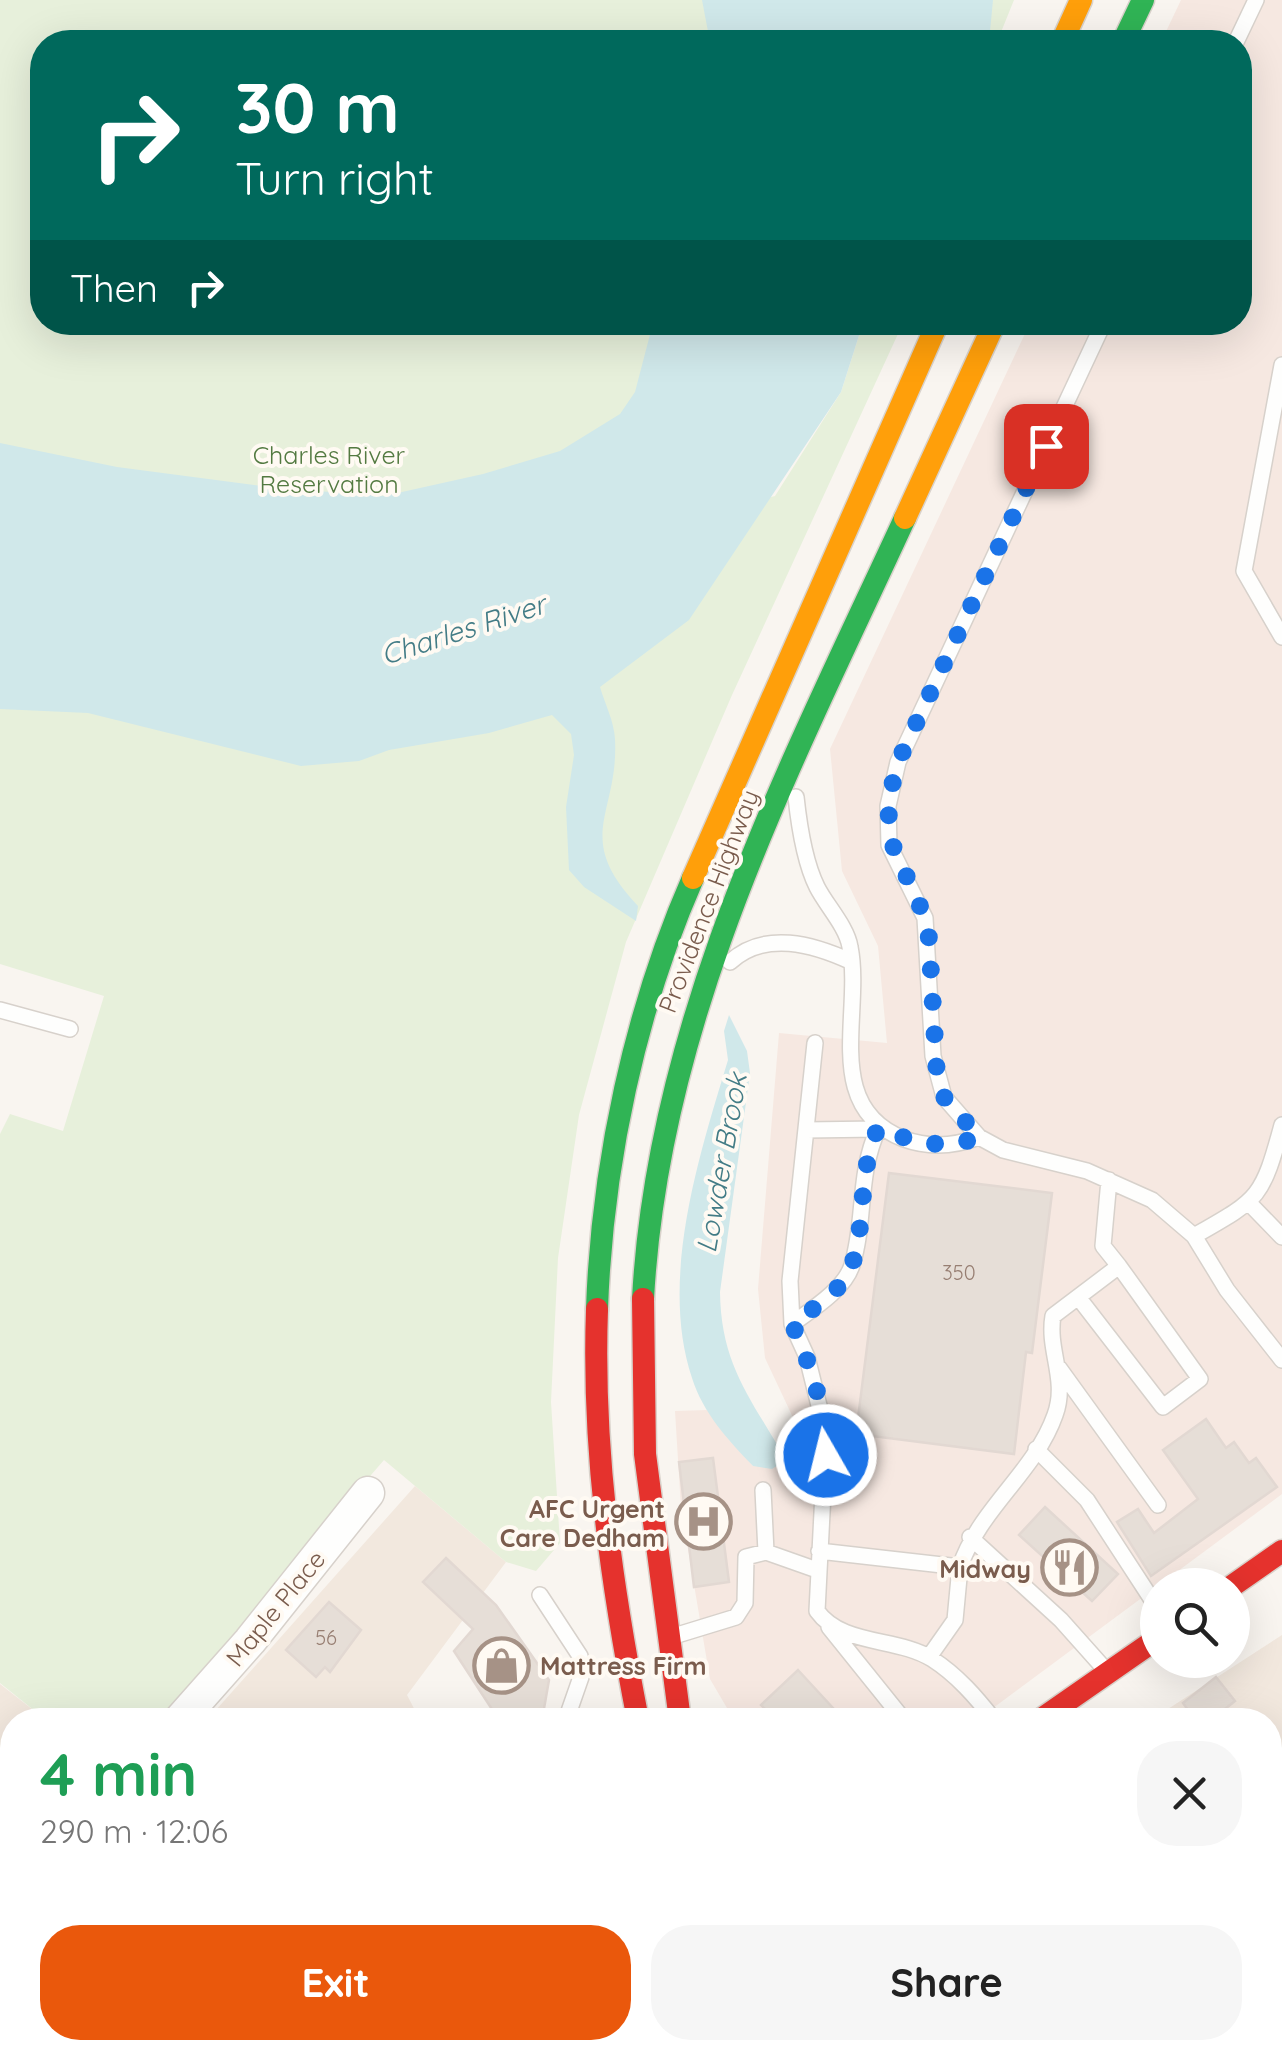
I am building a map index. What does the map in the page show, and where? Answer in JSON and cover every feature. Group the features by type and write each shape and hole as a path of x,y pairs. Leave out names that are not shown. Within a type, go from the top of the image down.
{"main road":[{"path":"1067,30 1081,0"},
{"path":"1129,30 1143,0"},
{"name":"Providence Highway","path":"636,1708 605,1531 595,1391 602,1240 625,1091 651,992 686,898 932,335"},
{"name":"Providence Highway","path":"678,1708 646,1485 640,1336 646,1237 660,1138 698,991 732,902 988,335"},
{"path":"1250,1573 1282,1551"},
{"path":"1057,1708 1140,1651"}],"street":[{"name":"Maple Place","path":"191,1708 250,1641 368,1493"}],"lane":[{"path":"1242,30 1256,0"},
{"path":"1098,335 898,762 888,806 890,845 925,918 937,1076 944,1097 979,1137 1003,1150 1109,1180 1152,1200 1194,1236 1227,1290 1282,1360"},
{"path":"1282,364 1244,571 1282,638"},
{"path":"793,763 814,882 850,943 850,1053 857,1094 878,1128"},
{"path":"698,991 739,954 762,943 793,943 852,962"},
{"path":"0,1010 70,1029"},
{"path":"815,1042 790,1281 792,1324 807,1357 826,1434 818,1611 896,1708"},
{"path":"1194,1236 1250,1204 1269,1174 1282,1126"},
{"path":"806,1130 878,1128 913,1142 955,1146 979,1137"},
{"path":"792,1324 824,1301 852,1268 864,1160 878,1128"},
{"path":"1078,1297 1163,1406 1200,1379 1104,1246 1109,1180"},
{"path":"1250,1204 1282,1237"},
{"path":"1119,1266 1053,1316 1049,1340 1059,1368 1158,1505"},
{"path":"929,1656 955,1620 960,1567 970,1537 1055,1417 1059,1368"},
{"path":"1036,1449 1087,1500 1140,1581"},
{"path":"763,1490 766,1552"},
{"path":"970,1537 1061,1620 1108,1673"},
{"path":"820,1551 960,1567"},
{"path":"666,1638 736,1618 745,1603 746,1557 766,1552 817,1570"},
{"path":"540,1594 580,1656 581,1677 570,1708"},
{"path":"829,1627 929,1656 966,1686 984,1708"}],"shaded area":[{"path":"1181,0 1282,0 1282,1494 1182,1568 1140,1568 1140,1599 993,1708 727,1708 710,1679 681,1508 675,1411 707,1410 753,1466 793,1467 796,1424 765,1358 758,1289 779,1033 887,1043 878,946 842,871 830,749 1024,335 1252,335 1252,30 1167,30"},
{"path":"415,1486 506,1562 407,1695 414,1708 218,1708"},
{"path":"1282,1635 1282,1708 1169,1708 1216,1678 1250,1678 1250,1656"},
{"path":"0,1684 31,1708 0,1708"}],"green space":[{"name":"Charles River Reservation","path":"0,0 825,0 819,30 30,30 30,335 754,335 680,459 0,559"},
{"path":"934,0 1014,0 1002,30 933,30"},
{"path":"859,335 897,335 732,695 626,942 579,1115 558,1258 551,1402 560,1543 536,1571 506,1562 384,1460 169,1708 31,1708 0,1683 0,1134 10,1114 63,1131 104,996 0,964 0,687 775,496 841,392"}],"water":[{"path":"702,0 993,0 990,30 708,30"},
{"name":"Charles River","path":"650,335 859,335 841,392 689,620 600,687 615,739 603,842 618,882 638,906 636,921 584,887 569,870 566,807 574,755 571,734 552,715 489,733 389,750 359,761 301,766 88,713 0,709 0,443 117,467 277,488 384,496 483,474 560,451 620,414 635,392"},
{"name":"Lowder Brook","path":"729,1015 747,1051 750,1073 720,1292 722,1318 740,1380 786,1460 772,1469 753,1466 710,1414 692,1378 683,1340 681,1259 695,1177 728,1060 724,1031"}],"building":[{"path":"889,1173 1052,1193 1032,1353 1026,1352 1014,1454 856,1434"},
{"path":"1206,1419 1226,1448 1234,1442 1249,1463 1256,1458 1277,1487 1162,1568 1146,1568 1117,1522 1138,1509 1154,1533 1198,1499 1163,1450"},
{"name":"AFC Urgent Care Dedham","path":"713,1458 729,1582 694,1587 679,1462"},
{"path":"1045,1507 1118,1574 1092,1601 1019,1535"},
{"name":"Mattress Firm","path":"446,1558 496,1605 549,1680 544,1708 491,1708 454,1651 473,1629 423,1582"},
{"path":"329,1602 361,1630 330,1672 325,1667 316,1677 286,1650"},
{"path":"798,1670 833,1708 764,1708 761,1705"},
{"path":"1215,1678 1235,1701 1226,1708 1187,1708 1183,1703"}],"traffic: fast":[{"path":"1129,30 1143,0"},
{"path":"643,1299 654,1195 674,1094 702,995 775,801 905,518"},
{"path":"597,1309 606,1199 625,1089 654,981 693,878"}],"traffic: slow":[{"path":"1067,30 1081,0"},
{"path":"693,878 932,335"},
{"path":"905,518 989,335"}],"traffic: jam":[{"path":"643,1299 645,1454 678,1708"},
{"path":"597,1309 601,1464 636,1708"},
{"path":"1250,1573 1282,1551"},
{"path":"1057,1708 1140,1651"}],"place":[{"name":"AFC Urgent Care Dedham","path":"704,1522"},
{"name":"Midway","path":"1070,1568"},
{"name":"Mattress Firm","path":"501,1665"}],"route":[{"path":"826,1455 826,1434 807,1357 792,1324 824,1301 852,1268 864,1160 878,1128 913,1142 955,1146 979,1137 944,1097 937,1076 929,938 925,918 890,845 888,806 898,762 1046,446"}]}
